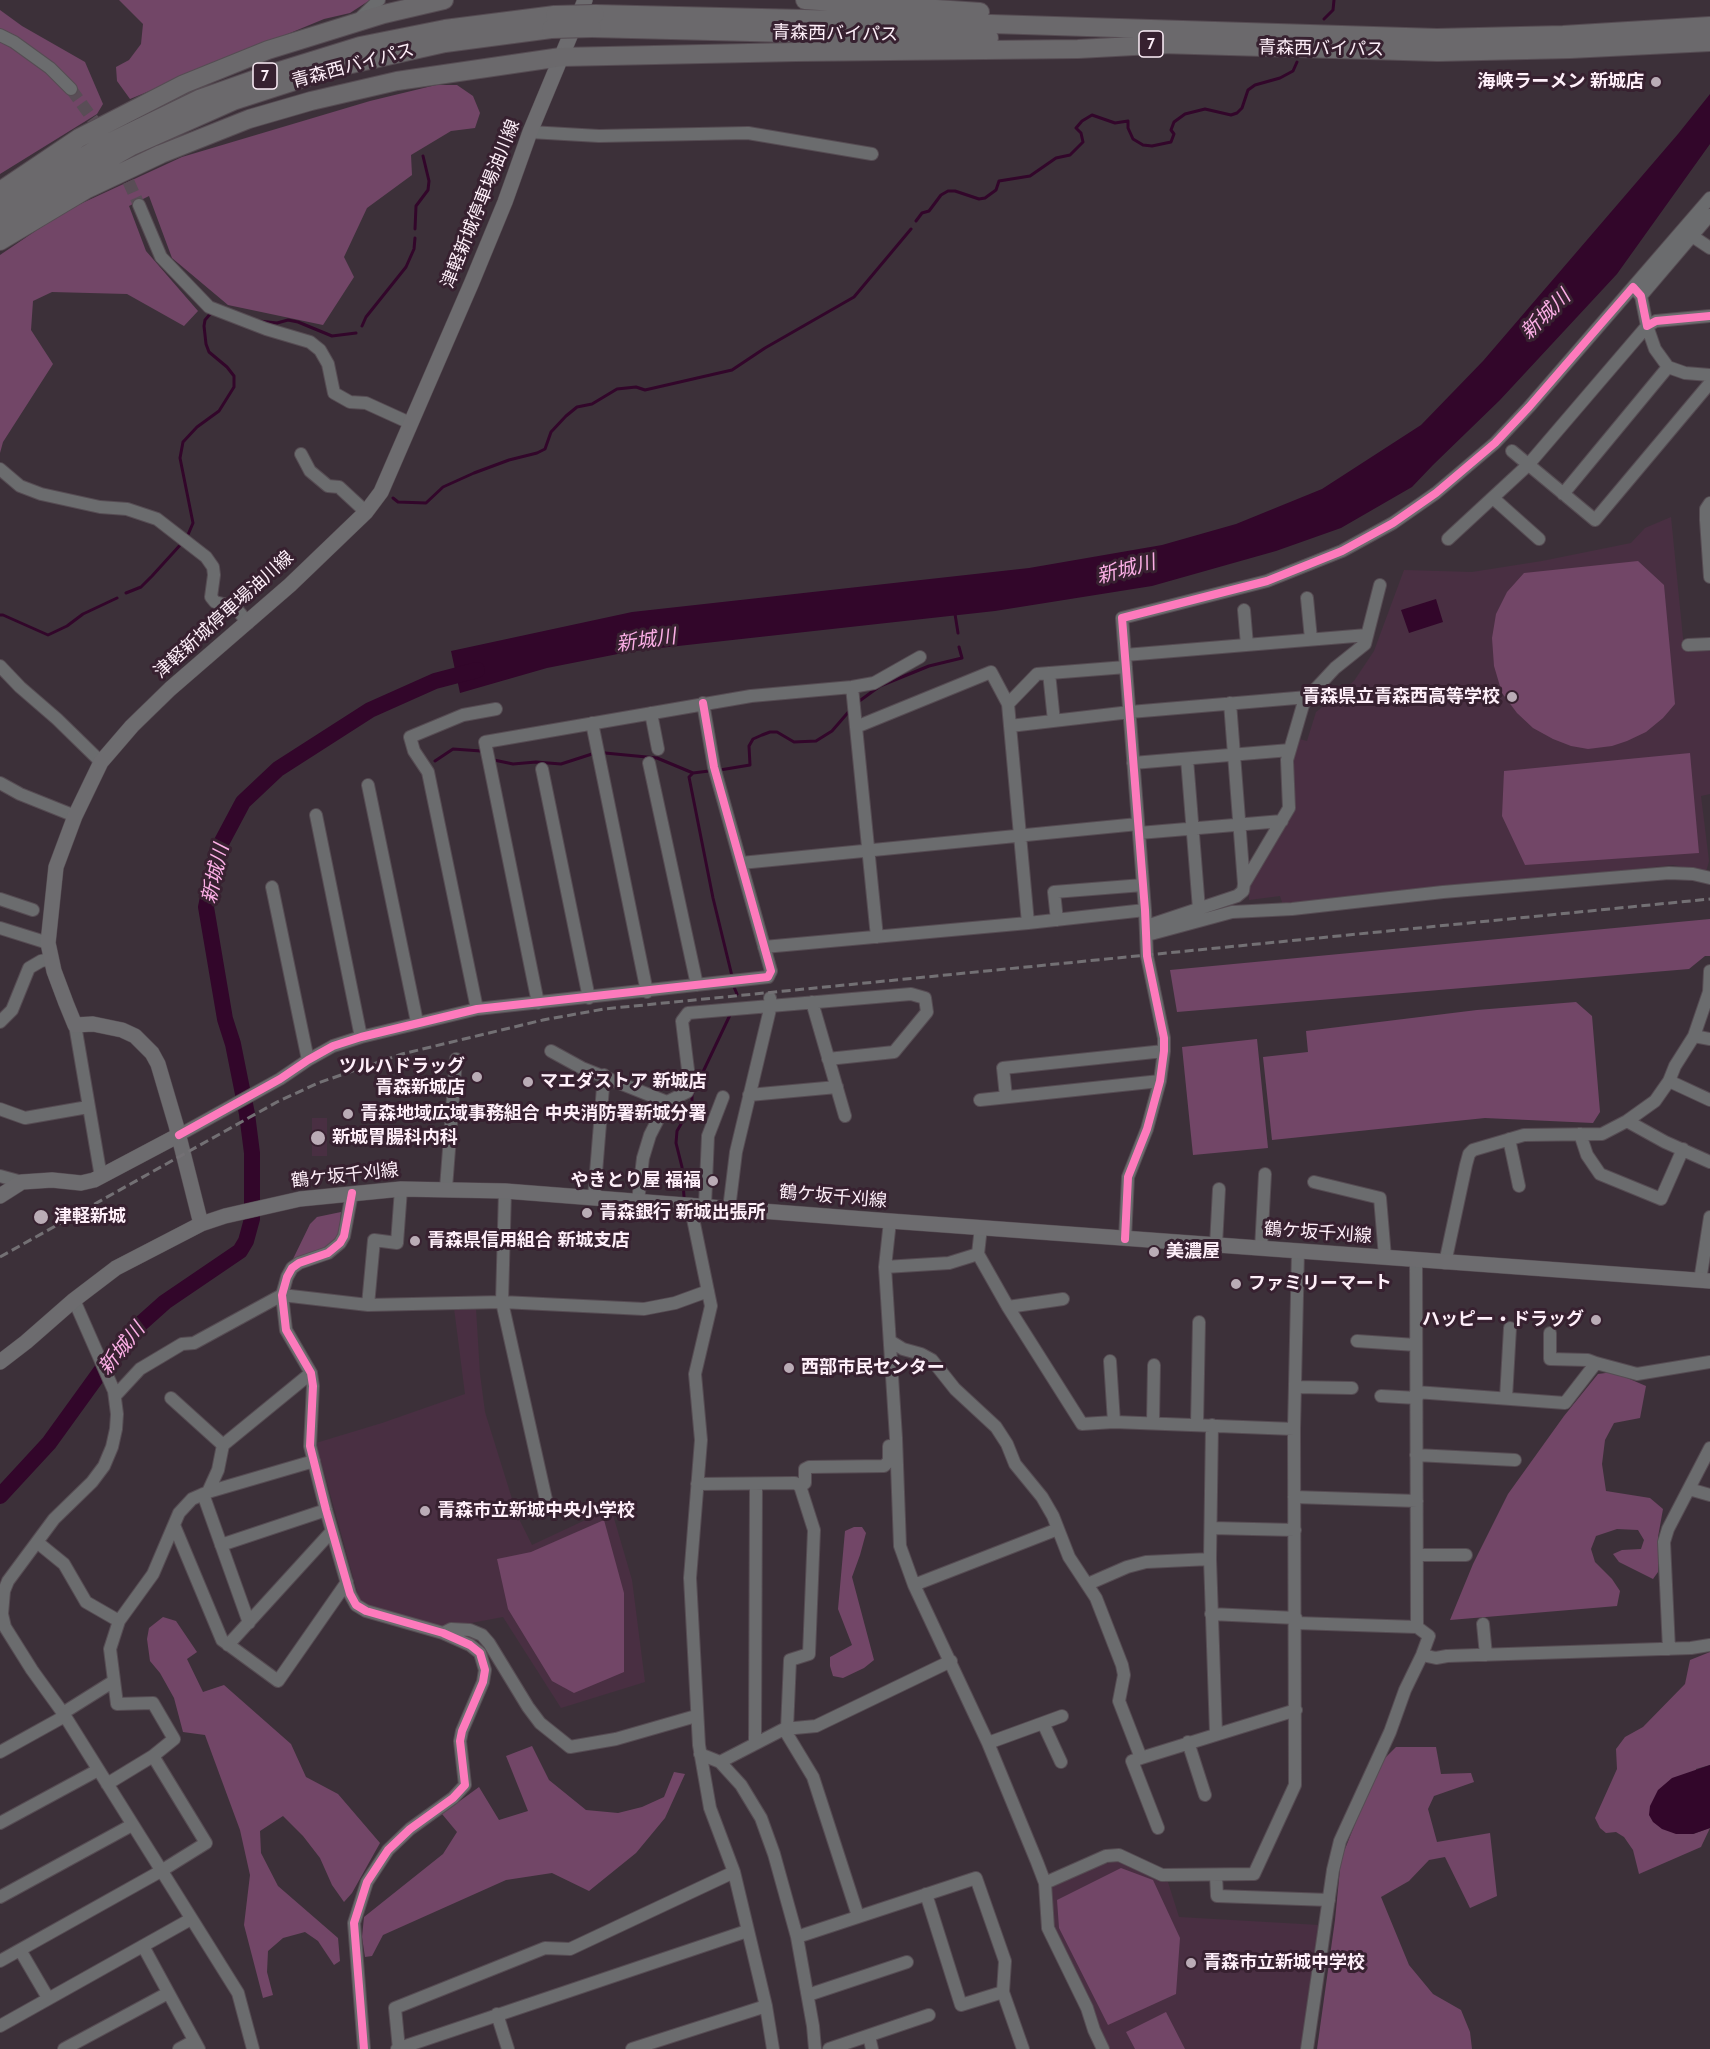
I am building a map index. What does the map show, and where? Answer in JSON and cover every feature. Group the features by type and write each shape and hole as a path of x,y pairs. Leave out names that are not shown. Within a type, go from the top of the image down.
{"highway":[{"path":"0,191 17,177 79,138 184,84 268,50 355,22 444,0"},
{"path":"805,0 1102,19 1208,31"},
{"name":"青森西バイパス","path":"591,14 930,36 1438,52 1570,49 1710,42"},
{"name":"青森西バイパス","path":"0,224 132,146 233,101 349,64 591,14 1437,38 1637,32 1710,26"},
{"name":"青森西バイパス","path":"0,208 27,189 100,147 198,99 276,72 360,46 445,29 553,22"},
{"path":"0,241 87,189 161,154 249,119 311,101 397,81 561,57 1078,49 1171,44"}],"main road":[{"name":"津軽新城停車場油川線","path":"75,1025 51,959 48,943 56,867 75,816 101,762 132,726 170,689 248,623 366,512 381,492 488,243 561,57 591,14"},
{"path":"75,1025 93,1024 122,1030 144,1043 158,1064 201,1224"},
{"path":"0,1196 22,1182 52,1180 81,1182 101,1178 178,1135"},
{"name":"鶴ケ坂千刈線","path":"0,1362 116,1268 201,1224 225,1216 300,1199 401,1189 446,1188 594,1197 1125,1239 1705,1281"}],"street":[{"path":"355,22 379,0"},
{"path":"0,35 14,42 50,68 71,89"},
{"path":"530,132 599,136 748,133 872,154"},
{"path":"1637,292 1710,198"},
{"path":"140,205 161,257 209,307 266,329 310,342 320,350 328,364 334,393 350,402 366,403 410,423"},
{"path":"1125,1239 1128,1177 1147,1129 1160,1081 1164,1038 1148,970 1147,930 1122,618 1267,581 1342,551 1394,523 1436,493 1495,443 1710,215"},
{"path":"1692,236 1710,248"},
{"path":"1637,292 1655,349 1668,367 1684,373 1710,375"},
{"path":"1448,539 1528,465 1647,326 1656,321 1710,316"},
{"path":"1563,494 1668,367"},
{"path":"1512,451 1595,520 1710,383"},
{"path":"301,454 310,471 328,486 339,487 366,512"},
{"path":"0,469 20,486 41,494 100,507 127,509 158,519 206,556 213,567 211,597 214,602 235,607 248,623"},
{"path":"1493,498 1539,539"},
{"path":"1710,503 1706,509 1710,577"},
{"path":"1244,884 1289,808 1287,760 1303,705 1335,668 1365,644 1380,585"},
{"path":"1307,598 1311,639"},
{"path":"1244,610 1247,645"},
{"path":"1008,704 1037,675 1247,645 1367,634"},
{"path":"1688,645 1710,644"},
{"path":"538,1003 485,742 703,703 874,683 920,657"},
{"path":"0,666 101,762"},
{"path":"855,715 991,672 1008,704 1028,923"},
{"path":"1049,673 1054,721"},
{"path":"852,687 877,937"},
{"path":"1010,726 1130,712 1308,697"},
{"path":"703,703 714,767 771,971 768,977 770,998 736,1152 729,1209"},
{"path":"1147,930 1237,896 1243,891 1230,703"},
{"path":"477,1009 428,772 414,751 410,736 463,716 496,709"},
{"path":"651,713 658,749"},
{"path":"592,723 647,992"},
{"path":"1133,763 1290,750"},
{"path":"1187,759 1199,909"},
{"path":"649,763 697,986"},
{"path":"542,769 589,998"},
{"path":"0,783 20,794 75,816"},
{"path":"368,785 417,1022"},
{"path":"316,815 361,1037"},
{"path":"741,863 1021,836 1138,829 1193,829 1282,821"},
{"path":"1147,930 1232,912 1292,909 1443,892 1669,873 1693,874 1710,878"},
{"path":"1057,920 1054,892 1143,885"},
{"path":"272,887 308,1060"},
{"path":"0,898 33,910"},
{"path":"764,947 1145,910"},
{"path":"0,928 48,943"},
{"path":"0,1022 12,1010 29,968 40,961 51,959"},
{"path":"1445,1263 1469,1154 1487,1145 1524,1135 1602,1134 1628,1121 1655,1101 1694,1036 1709,992 1710,971"},
{"path":"178,1135 333,1047 417,1022 477,1009 768,977"},
{"path":"638,1201 643,1158 650,1135 667,1101 687,1092 690,1086 682,1021 688,1013 770,998 812,1002 911,994 925,998 927,1012 894,1052 828,1059"},
{"path":"812,1002 845,1116"},
{"path":"75,1025 101,1178"},
{"path":"1694,1036 1710,1039"},
{"path":"551,1051 582,1068 667,1101"},
{"path":"1006,1097 1003,1068 1164,1051"},
{"path":"446,1188 456,1059"},
{"path":"594,1197 604,1076"},
{"path":"980,1100 1160,1081"},
{"path":"1669,1081 1710,1100"},
{"path":"748,1095 837,1087"},
{"path":"723,1097 708,1136 697,1205 711,1306 694,1374 701,1440 690,1578 696,1716 710,1808 734,1872 766,2006 773,2049"},
{"path":"0,1109 25,1118 88,1107"},
{"path":"1628,1121 1710,1162"},
{"path":"1580,1134 1587,1155 1600,1174 1661,1199 1683,1149"},
{"path":"1509,1139 1519,1186"},
{"path":"1261,1249 1265,1174"},
{"path":"0,1176 22,1182"},
{"path":"1314,1182 1380,1198 1385,1257"},
{"path":"368,1305 374,1240 397,1243 401,1189"},
{"path":"1216,1245 1219,1190"},
{"path":"505,1191 502,1302 547,1504"},
{"path":"352,1193 344,1236 340,1243 327,1253 298,1263 292,1268 282,1295 286,1330 311,1373 313,1386 310,1446 346,1582 356,1605 366,1611 443,1633 470,1645 480,1653 485,1670 483,1682 460,1741 465,1785 453,1798 410,1829 388,1850 367,1882 354,1923 364,2049"},
{"path":"1705,1281 1710,1217"},
{"path":"890,1221 885,1267 896,1438 900,1546 914,1585 988,1743 1045,1883 1048,1928 1087,2008 1103,2049"},
{"path":"981,1227 978,1254 1008,1307 1082,1424 1114,1422 1294,1429"},
{"path":"1045,1883 1106,1856 1119,1855 1162,1875 1254,1874 1295,1785 1294,1429 1298,1251"},
{"path":"885,1267 949,1263 978,1254"},
{"path":"1416,1261 1417,1627"},
{"path":"115,1394 140,1369 182,1344 194,1343 282,1295 368,1305 502,1302 644,1309 675,1303 708,1291"},
{"path":"1008,1307 1063,1299"},
{"path":"74,1300 115,1394 117,1413 112,1447 104,1466 92,1482 54,1520 8,1581 3,1597 2,1614 6,1627 32,1670 64,1715 238,1993 253,2049"},
{"path":"1197,1425 1199,1322"},
{"path":"1506,1398 1510,1328"},
{"path":"1550,1333 1550,1359 1588,1360 1636,1374 1710,1362"},
{"path":"890,1341 903,1349 932,1360 955,1389 996,1427 1007,1444 1015,1464 1042,1497 1069,1557 1096,1598 1122,1665 1124,1676 1119,1701 1141,1758"},
{"path":"1358,1341 1416,1346"},
{"path":"1110,1361 1114,1422"},
{"path":"1381,1396 1506,1398 1565,1403 1596,1364"},
{"path":"1153,1423 1154,1365"},
{"path":"249,1623 221,1545 206,1493 218,1470 223,1444 311,1373"},
{"path":"1295,1387 1352,1388"},
{"path":"171,1398 223,1444"},
{"path":"1212,1425 1210,1559 1216,1733"},
{"path":"800,1486 805,1483 805,1469 809,1467 884,1466 889,1461 888,1438 896,1438"},
{"path":"1668,1649 1664,1542 1668,1529 1710,1448"},
{"path":"1416,1455 1515,1460"},
{"path":"107,1784 153,1756 174,1739 153,1703 117,1704 110,1649 119,1621 153,1574 179,1513 187,1503 206,1493 314,1461"},
{"path":"697,1484 795,1482 800,1486 814,1530 809,1654 790,1660 785,1729 813,1777 858,1916"},
{"path":"755,1744 756,1484"},
{"path":"1689,1489 1710,1495"},
{"path":"1294,1497 1417,1501"},
{"path":"221,1545 326,1510"},
{"path":"174,1526 222,1640 278,1681 346,1582"},
{"path":"1210,1528 1295,1530"},
{"path":"914,1585 1058,1529"},
{"path":"228,1645 332,1531"},
{"path":"37,1542 64,1564 86,1602 119,1621"},
{"path":"1418,1555 1466,1555"},
{"path":"1088,1584 1127,1567 1146,1562 1210,1559"},
{"path":"1211,1614 1417,1627 1429,1636 1405,1690 1390,1732 1340,1841 1307,2049"},
{"path":"1483,1624 1486,1655"},
{"path":"443,1633 451,1629 470,1630 482,1635 528,1707 540,1722 570,1747 616,1739 696,1716"},
{"path":"1422,1655 1436,1658 1668,1649 1710,1645"},
{"path":"720,1762 785,1729 816,1726 951,1662"},
{"path":"0,1752 64,1715 114,1681"},
{"path":"1158,1828 1132,1761 1296,1710"},
{"path":"988,1743 1062,1716"},
{"path":"1043,1723 1061,1762"},
{"path":"1188,1742 1205,1795"},
{"path":"700,1754 720,1762 741,1785 761,1818 774,1854 797,1937 815,2049"},
{"path":"0,1961 161,1871 206,1843 153,1756"},
{"path":"0,1823 98,1770"},
{"path":"0,1897 132,1825"},
{"path":"734,1872 570,1949 545,1948 395,2008 398,2049 747,1931"},
{"path":"1216,1875 1217,1896 1329,1900"},
{"path":"797,1937 976,1878 1005,1961 1003,1992 1023,2049"},
{"path":"926,1894 961,2006 1003,1992"},
{"path":"0,2026 191,1919"},
{"path":"143,1946 197,2045 179,2049"},
{"path":"20,1950 48,1998"},
{"path":"808,1995 907,1962"},
{"path":"64,2049 168,1993"},
{"path":"632,2049 766,2006"},
{"path":"497,2014 508,2049"},
{"path":"829,2049 929,2015"},
{"path":"869,2036 872,2049"}],"shaded area":[{"path":"119,0 370,0 350,13 324,19 130,99 117,81 116,67 129,60 141,44 143,24"},
{"path":"0,10 22,26 85,62 103,104 97,114 0,174"},
{"path":"436,85 457,85 473,96 480,113 475,128 451,131 411,155 412,175 367,208 344,257 354,277 323,325 228,305 172,258 149,196 129,206 146,251 198,311 184,326 127,294 52,292 33,301 31,330 53,364 3,442 0,453 0,255 65,211 182,157 370,101"},
{"name":"青森県立青森西高等学校","path":"1671,517 1684,648 1710,646 1710,794 1701,796 1709,861 1706,872 1673,865 1283,905 1280,896 1249,900 1248,887 1293,810 1293,761 1299,739 1307,741 1316,712 1354,681 1374,651 1404,570 1472,572 1542,561 1631,543 1645,528"},
{"path":"1638,561 1664,585 1675,704 1646,732 1612,746 1588,749 1571,746 1533,728 1517,713 1502,693 1494,666 1492,638 1496,614 1507,592 1524,573"},
{"path":"1690,753 1699,853 1525,865 1502,816 1504,771"},
{"path":"1710,919 1710,956 1705,956 1689,969 1177,1012 1170,970"},
{"path":"1576,1002 1592,1016 1600,1112 1593,1123 1485,1118 1272,1140 1263,1057 1308,1052 1306,1031 1477,1010"},
{"path":"1257,1039 1268,1148 1193,1155 1182,1047"},
{"name":"新城胃腸科内科","path":"312,1118 327,1118 327,1156 312,1156 312,1142 309,1141 309,1135 312,1135"},
{"path":"341,1212 339,1233 335,1242 327,1248 293,1259 310,1224 317,1217"},
{"name":"青森市立新城中央小学校","path":"454,1308 476,1309 485,1412 517,1515 532,1545 611,1508 632,1580 645,1682 561,1708 503,1617 439,1629 366,1606 360,1602 316,1443 465,1394"},
{"path":"1613,1372 1646,1386 1640,1418 1614,1423 1605,1440 1602,1464 1606,1491 1650,1498 1663,1509 1658,1537 1658,1572 1653,1579 1619,1562 1613,1554 1622,1550 1641,1549 1644,1540 1638,1530 1617,1529 1596,1536 1591,1549 1595,1562 1620,1591 1617,1606 1450,1620 1473,1564 1508,1494 1564,1416 1598,1374"},
{"path":"604,1520 624,1593 624,1672 574,1693 552,1681 508,1609 497,1559 531,1552"},
{"path":"854,1527 862,1527 866,1533 852,1577 874,1660 864,1668 843,1678 833,1676 830,1657 852,1645 838,1609 845,1531"},
{"path":"163,1617 176,1621 197,1652 187,1659 203,1692 224,1685 291,1744 306,1777 338,1794 380,1843 352,1893 344,1902 332,1885 320,1858 283,1816 260,1831 261,1853 278,1886 338,1938 340,1961 334,1965 318,1941 305,1932 283,1938 268,1951 267,1972 273,1995 263,1998 244,1925 250,1875 240,1830 205,1735 183,1732 174,1698 160,1673 150,1661 147,1639 149,1628"},
{"path":"1710,1652 1710,1765 1696,1769 1693,1834 1710,1828 1701,1847 1639,1874 1633,1850 1624,1837 1616,1832 1606,1833 1600,1828 1595,1818 1617,1769 1616,1749 1625,1737 1643,1727 1685,1684 1690,1660"},
{"path":"532,1746 549,1780 586,1810 618,1813 642,1807 664,1797 674,1772 685,1774 665,1818 636,1853 589,1891 552,1873 506,1880 383,1935 372,1956 365,1957 362,1937 364,1917 443,1854 457,1832 442,1814 479,1787 499,1820 528,1811 506,1756"},
{"path":"1396,1747 1436,1747 1441,1774 1471,1773 1474,1782 1434,1796 1428,1809 1437,1842 1490,1833 1497,1896 1470,1908 1445,1857 1429,1860 1409,1881 1381,1897 1409,1965 1433,1994 1461,2010 1470,2032 1472,2049 1317,2049 1341,1859 1379,1764"},
{"name":"青森市立新城中学校","path":"1123,1861 1167,1879 1179,1917 1319,1925 1302,2049 1110,2049 1053,1935 1051,1890 1054,1885 1096,1866"},
{"path":"1121,1868 1153,1880 1180,1938 1176,1994 1108,2025 1059,1928 1057,1900"},
{"path":"1166,2012 1185,2049 1135,2049 1126,2032"}],"water":[{"path":"1710,94 1710,144 1617,274 1500,400 1412,487 1341,528 1276,551 1152,586 995,611 633,651 547,668 460,693 451,651 632,612 1029,568 1162,545 1236,524 1322,489 1421,425 1483,361"},
{"path":"1436,599 1443,622 1409,633 1401,610"},
{"path":"1710,1765 1710,1828 1693,1834 1676,1834 1662,1829 1653,1822 1649,1815 1650,1806 1658,1790 1672,1778"}],"waterway":[{"path":"1324,19 1333,10 1334,0"},
{"path":"916,221 922,213 929,211 941,195 948,191 979,199 985,198 996,190 999,181 1030,176 1056,158 1070,155 1083,142 1081,133 1076,128 1092,115 1115,123 1128,121 1128,128 1133,139 1143,145 1152,146 1171,142 1174,122 1185,114 1205,109 1231,115 1237,113 1242,108 1248,90 1255,85 1280,78 1293,71 1297,62"},
{"path":"415,229 416,206 428,190 429,181 423,156"},
{"path":"393,498 398,502 426,503 443,487 474,473 509,460 537,453 545,449 551,432 577,407 592,404 617,389 636,387 645,390 732,370 765,348 854,297 911,229"},
{"path":"362,326 366,317 406,267 414,249 415,238"},
{"path":"187,537 193,523 180,458 183,442 197,427 219,411 234,387 234,376 209,352 206,344 204,326 205,320 211,313"},
{"path":"259,321 298,322 332,336 356,333"},
{"path":"126,593 141,587 182,543"},
{"path":"0,615 48,635 67,626 83,614 117,598"},
{"path":"955,614 958,633"},
{"path":"858,702 880,686 929,666 962,658 959,647"},
{"name":"新城川","path":"0,1496 49,1443 114,1353 137,1327 165,1302 240,1251 246,1241 252,1219 252,1153 247,1114 233,1044 225,1019 206,907 218,849 243,802 278,769 370,710 435,681 477,670"},
{"path":"720,770 750,765 749,746 753,739 770,732 777,732 794,742 816,741 832,731 851,709"},
{"path":"435,761 453,749 481,751"},
{"path":"605,753 657,758 693,773"},
{"path":"494,760 513,764 536,762 561,764 592,754"},
{"path":"709,771 693,773 689,777 713,898 732,976"},
{"path":"734,987 737,994"},
{"path":"684,1197 682,1167 676,1143 677,1131 692,1105 692,1095 730,1015"}],"tunnel":[{"path":"71,89 102,132"},
{"path":"121,165 139,205"}],"railway":[{"path":"0,1257 277,1102 318,1083 402,1054 543,1020 604,1009 1710,899"}],"cycle path":[{"path":"1125,1239 1128,1177 1147,1129 1160,1081 1164,1038 1147,956 1122,618 1267,581 1342,551 1393,523 1436,493 1495,443 1633,287 1641,296 1647,326 1656,321 1710,316"},
{"path":"179,1135 280,1079 333,1046 361,1037 477,1009 768,977 771,971 714,767 703,703"},
{"path":"352,1193 344,1236 340,1243 328,1253 299,1263 292,1268 282,1295 286,1330 311,1373 313,1386 310,1446 326,1510 350,1594 356,1605 366,1611 443,1633 470,1645 480,1653 485,1670 483,1682 460,1741 465,1785 453,1798 410,1829 388,1850 367,1882 354,1923 364,2049"}],"place":[{"name":"海峡ラーメン 新城店","path":"1656,82"},
{"name":"青森県立青森西高等学校","path":"1512,697"},
{"name":"ツルハドラッグ 青森新城店","path":"477,1077"},
{"name":"マエダストア 新城店","path":"528,1082"},
{"name":"青森地域広域事務組合 中央消防署新城分署","path":"348,1114"},
{"name":"新城胃腸科内科","path":"318,1138"},
{"name":"やきとり屋 福福","path":"713,1181"},
{"name":"青森銀行 新城出張所","path":"587,1213"},
{"name":"津軽新城","path":"41,1217"},
{"name":"青森県信用組合 新城支店","path":"415,1241"},
{"name":"美濃屋","path":"1154,1252"},
{"name":"ファミリーマート","path":"1236,1284"},
{"name":"ハッピー・ドラッグ","path":"1596,1320"},
{"name":"西部市民センター","path":"789,1368"},
{"name":"青森市立新城中央小学校","path":"425,1511"},
{"name":"青森市立新城中学校","path":"1191,1963"}]}
